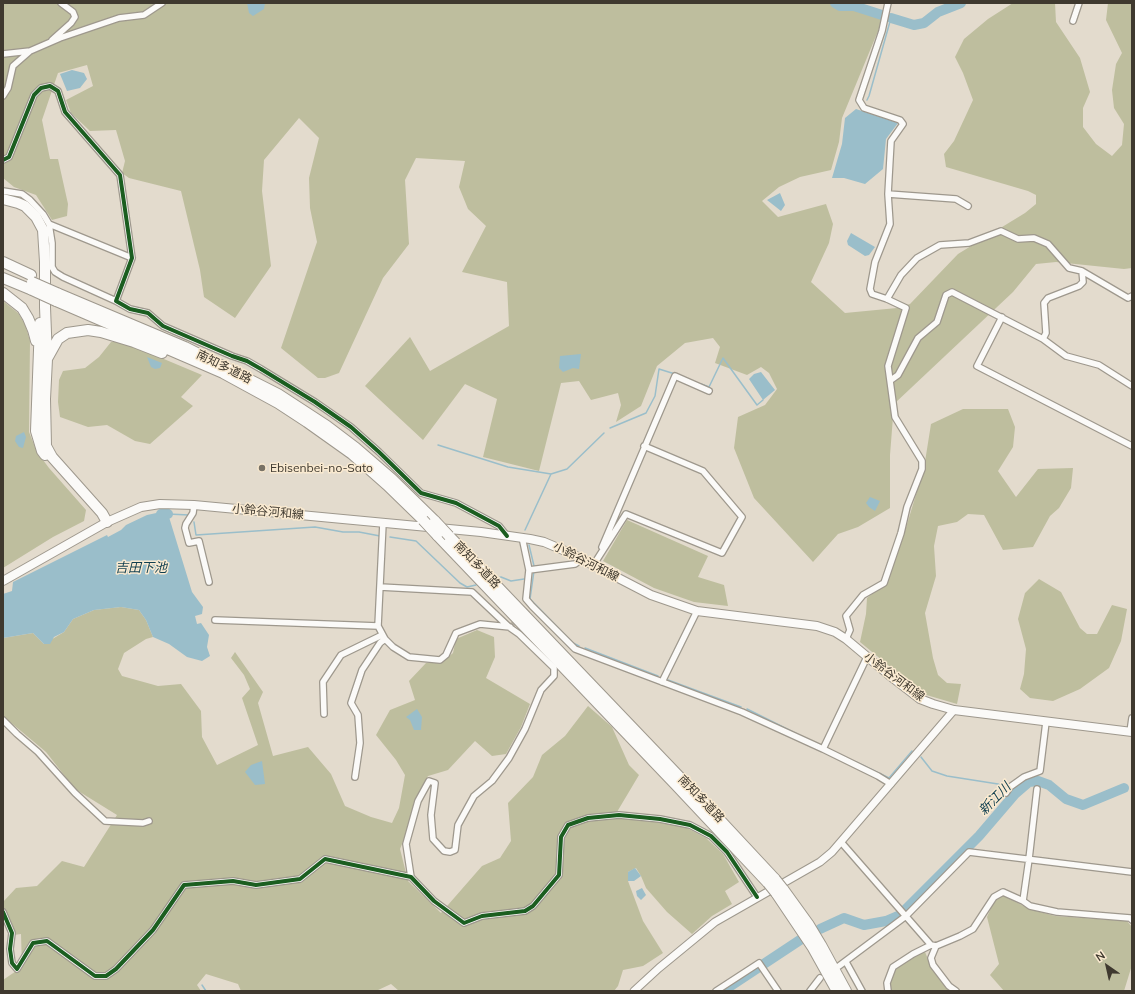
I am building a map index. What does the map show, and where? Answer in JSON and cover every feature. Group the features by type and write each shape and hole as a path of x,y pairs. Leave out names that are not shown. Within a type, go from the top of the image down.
{"highway":[{"path":"3,199 25,206 36,217 43,230 45,307 43,357 36,431 42,451 52,465 99,517 107,522"},
{"path":"3,206 11,206 21,210 30,217 39,237 43,357"},
{"path":"3,262 32,283"},
{"name":"南知多道路","path":"3,269 219,364 278,394 356,448 392,479 435,521 696,795 809,925 846,991"},
{"name":"南知多道路","path":"3,278 32,283"},
{"path":"3,293 22,308 28,318 43,357"},
{"name":"南知多道路","path":"56,293 223,373 278,403 352,454 423,520 675,784 771,881"},
{"path":"43,357 58,340 67,333 88,330 101,332 134,342 216,375 223,373"},
{"name":"南知多道路","path":"779,891 837,991"}],"main road":[{"name":"小鈴谷河和線","path":"3,581 107,522 141,507 160,504 194,505 522,537 544,542 582,559 595,563 651,595 697,611 817,626 835,632 846,639 920,699 954,710 1131,732"}],"street":[{"path":"48,44 71,24 75,17 74,12 61,3"},
{"path":"3,54 30,51 119,18 144,15 162,3"},
{"path":"846,639 850,630 846,616 863,595 884,583 901,533 907,507 922,469 922,461 895,417 888,366 906,308 872,294 870,289 875,262 890,224 888,194 891,141 903,124 900,120 864,108 859,100 882,31 888,3"},
{"path":"1073,21 1079,3"},
{"path":"3,96 8,88 13,66 30,51"},
{"path":"3,160 9,157 34,95 41,88 50,86 58,92 65,112 120,175 132,258 116,301"},
{"path":"3,191 22,194 43,214 49,224 52,243 52,267 55,272 130,309 148,313 163,326 247,361 261,369 315,402 350,427 400,471 421,493 456,503 499,526 506,536"},
{"path":"888,194 956,199 968,206"},
{"path":"49,224 132,258"},
{"path":"887,299 901,275 917,258 940,245 969,243 1001,230 1018,239 1034,238 1048,244 1068,268 1082,271 1128,298 1132,296"},
{"path":"1043,339 1046,333 1044,303 1048,298 1079,286 1082,282 1082,271"},
{"path":"891,380 898,375 918,338 937,322 946,295 952,292 1043,339 1066,356 1098,365 1132,386"},
{"path":"1002,317 978,366 1132,446"},
{"path":"595,563 675,376 709,391"},
{"path":"595,563 626,514 722,553 742,517 703,471 644,446"},
{"path":"194,505 193,513 185,528 189,543 199,541 209,582"},
{"path":"383,523 378,626 384,637 393,647 408,658 440,660 446,655 456,633 480,624 510,626"},
{"path":"522,537 529,570 526,599 530,608 575,649 742,712 823,749 891,784"},
{"path":"529,570 575,564 582,559"},
{"path":"380,587 472,592 554,668 554,676 541,690 525,729 509,758 492,781 474,796 458,825 455,850 450,852 444,851 434,839 431,815 435,783 429,781 418,801 406,844 411,877"},
{"path":"662,682 697,611"},
{"path":"215,620 378,626"},
{"path":"324,714 323,682 341,655 384,637"},
{"path":"354,777 360,743 358,715 351,703 362,670 384,637"},
{"path":"823,749 867,656"},
{"path":"634,991 659,968 715,922 820,862 832,852 954,710"},
{"path":"1131,732 1132,718"},
{"path":"3,720 38,752 75,792 105,821 143,823 149,821"},
{"path":"1006,793 1010,787 1024,777 1040,771 1046,722"},
{"path":"1023,901 1030,860 1037,789"},
{"path":"3,912 12,933 10,949 12,963 17,969 33,943 47,941 95,976 106,976 116,969 153,930 184,885 233,880 256,885 300,879 325,859 411,877 434,901 464,923 482,916 525,911 533,906 559,875 562,837 568,825 588,818 619,815 660,819 690,825 711,836 727,852 757,897"},
{"path":"842,842 933,945"},
{"path":"839,966 906,916 969,852 1132,872"},
{"path":"888,991 887,983 893,966 913,954 933,945 960,936 973,929 994,897 1003,892 1023,901 1030,906 1057,912 1130,918 1132,920"},
{"path":"933,945 930,958 933,965 949,986 956,991"},
{"path":"846,962 862,991"},
{"path":"716,991 759,963 778,991"},
{"path":"810,991 820,978"}],"green space":[{"path":"3,3 832,3 883,19 842,118 839,142 831,170 800,177 779,187 762,201 778,217 826,204 833,224 829,243 811,282 845,313 897,308 910,304 958,254 1025,213 1036,204 1036,195 1028,191 946,167 944,154 954,141 973,100 963,73 955,57 964,39 988,19 1013,3 1055,3 1056,22 1080,58 1090,92 1083,108 1083,127 1096,144 1112,156 1122,145 1124,124 1114,108 1112,90 1116,64 1122,53 1106,20 1108,3 1132,3 1132,268 1124,269 1056,262 1036,264 1013,292 894,404 890,455 890,508 858,527 838,534 813,562 754,498 734,448 738,417 765,405 777,389 769,373 761,367 747,375 715,363 720,347 713,338 685,343 657,366 641,406 616,422 621,405 618,393 591,400 579,381 561,383 539,471 483,457 497,399 465,384 423,440 365,386 410,337 430,371 509,326 507,282 462,272 486,226 468,209 459,187 465,161 416,158 405,180 409,244 383,278 339,373 325,378 318,378 281,348 317,242 310,208 309,178 319,138 299,118 264,160 262,191 271,266 235,318 204,297 200,270 181,191 129,178 122,173 125,161 116,130 90,131 71,113 66,100 93,86 87,65 58,73 42,120 50,159 58,159 68,204 67,216 52,220 36,195 14,187 3,178"},
{"path":"3,301 18,313 25,324 30,341 29,432 37,452 86,510 84,521 53,537 3,568"},
{"path":"121,341 202,375 181,397 193,406 150,444 135,441 107,425 88,427 60,417 58,402 59,380 63,371 85,368 99,357 111,342"},
{"path":"963,409 1008,409 1015,427 1013,447 998,471 1016,497 1038,469 1073,468 1071,488 1059,508 1050,516 1033,547 1003,550 984,515 968,514 957,522 938,526 934,546 936,576 925,613 933,658 938,675 947,683 961,684 957,704 923,694 860,642 866,614 867,598 886,583 905,531 924,468 931,424"},
{"path":"627,520 708,556 698,577 724,585 728,606 694,602 654,588 603,561"},
{"path":"1039,579 1061,592 1080,628 1087,634 1097,634 1112,605 1127,609 1121,641 1109,668 1080,689 1053,701 1030,698 1020,689 1024,674 1026,649 1018,619 1025,593"},
{"path":"121,607 139,610 146,620 153,637 146,639 124,653 118,669 122,676 158,686 181,684 201,711 202,737 217,765 258,745 242,698 250,689 244,675 231,658 235,652 263,692 258,703 273,756 308,747 331,774 345,806 371,817 392,823 399,808 405,775 396,760 376,735 390,710 415,700 409,681 426,663 441,663 453,653 456,639 477,630 494,637 495,657 486,678 530,704 521,727 506,754 492,756 475,741 448,770 428,776 414,802 408,829 400,849 408,881 441,913 482,866 500,858 511,841 508,803 533,777 542,755 565,736 588,706 612,727 629,765 639,775 614,817 658,822 687,828 706,838 723,854 739,882 725,891 732,904 712,916 692,934 667,912 646,888 636,868 628,872 628,881 643,921 663,953 643,966 623,970 618,986 614,991 399,991 391,984 376,991 241,991 238,984 206,974 197,985 201,991 3,991 3,980 22,967 21,934 14,935 3,910 3,902 16,888 37,886 62,861 84,867 117,815 75,789 46,752 3,716 3,638 33,633 44,644 64,632 73,619 94,610"},
{"path":"1003,895 1029,909 1055,916 1127,921 1132,927 1132,965 1124,991 1004,991 990,975 999,964 987,917 995,899"},
{"path":"925,952 931,966 952,991 891,991 889,983 895,970 912,957"}],"water":[{"path":"247,3 265,3 264,9 253,16 249,13"},
{"path":"72,70 84,73 87,79 80,88 67,91 60,74"},
{"path":"856,109 898,123 886,139 883,169 865,184 844,178 832,178 842,144 845,118"},
{"path":"780,193 785,205 781,211 767,200"},
{"path":"851,233 875,247 869,255 865,256 848,245 847,241"},
{"path":"581,354 579,369 573,368 563,372 559,368 560,356"},
{"path":"147,357 162,363 160,368 155,369 151,367"},
{"path":"761,372 775,390 763,400 749,379 754,374"},
{"path":"24,432 26,437 23,448 19,447 15,441 16,436"},
{"path":"870,497 880,501 875,511 866,503"},
{"name":"吉田下池","path":"161,512 161,515 169,517 192,592 203,607 202,614 195,616 197,624 201,623 209,635 207,647 210,656 202,661 187,657 169,644 153,637 146,620 139,610 121,607 94,610 73,619 64,632 54,637 50,644 44,644 33,633 3,638 3,594 12,591 13,582 107,535 108,537 121,530 126,525 147,515"},
{"path":"417,709 422,717 421,730 414,730 410,720 406,717"},
{"path":"262,761 265,784 255,785 245,772 251,765"},
{"path":"635,868 641,876 634,881 628,881 628,872"},
{"path":"642,888 646,895 641,900 637,896 636,891"}],"waterway":[{"path":"835,3 840,6 854,6 882,15"},
{"path":"891,18 914,25 924,23 938,12 961,3"},
{"path":"867,100 891,18"},
{"path":"701,384 709,387 723,358 757,405 763,400"},
{"path":"610,428 646,413 655,396 659,369 675,374"},
{"path":"551,474 567,469 604,433"},
{"path":"438,445 508,467 551,474 525,530"},
{"path":"161,514 168,514"},
{"path":"168,514 189,515"},
{"path":"194,522 196,535 315,527 380,536"},
{"path":"390,537 416,541 460,583 467,587 476,585"},
{"path":"529,545 534,566"},
{"path":"534,571 530,599 573,643 579,646"},
{"path":"498,578 501,577 511,581 524,579"},
{"path":"585,648 658,676"},
{"path":"668,680 741,707"},
{"path":"747,709 805,738"},
{"path":"856,762 889,778 912,751"},
{"path":"921,757 932,771 947,776 998,784 1005,788"},
{"name":"新江川","path":"905,910 979,836 1015,794 1029,782 1038,781 1049,785 1066,799 1083,805 1124,788"},
{"name":"新江川","path":"1011,792 1015,794"},
{"name":"新江川","path":"820,929 844,918 864,925 886,921 900,915"},
{"name":"新江川","path":"723,991 800,940"},
{"path":"202,985 206,991"}],"tunnel":[{"path":"512,625 528,610"}],"cycle path":[{"path":"3,160 9,157 34,95 41,88 50,86 58,91 65,112 120,175 132,258 116,301 130,309 148,313 163,326 247,361 261,369 315,402 351,427 421,493 456,503 499,526 507,536"},
{"path":"3,912 12,933 10,949 12,963 17,969 33,943 47,941 95,976 106,976 116,969 153,930 184,885 233,881 256,885 300,879 325,859 411,877 434,901 464,923 482,916 525,911 533,906 559,875 561,837 568,825 588,818 619,815 660,819 690,825 711,836 727,852 757,897"}],"place":[{"name":"Ebisenbei-no-Sato","path":"262,468"}]}
